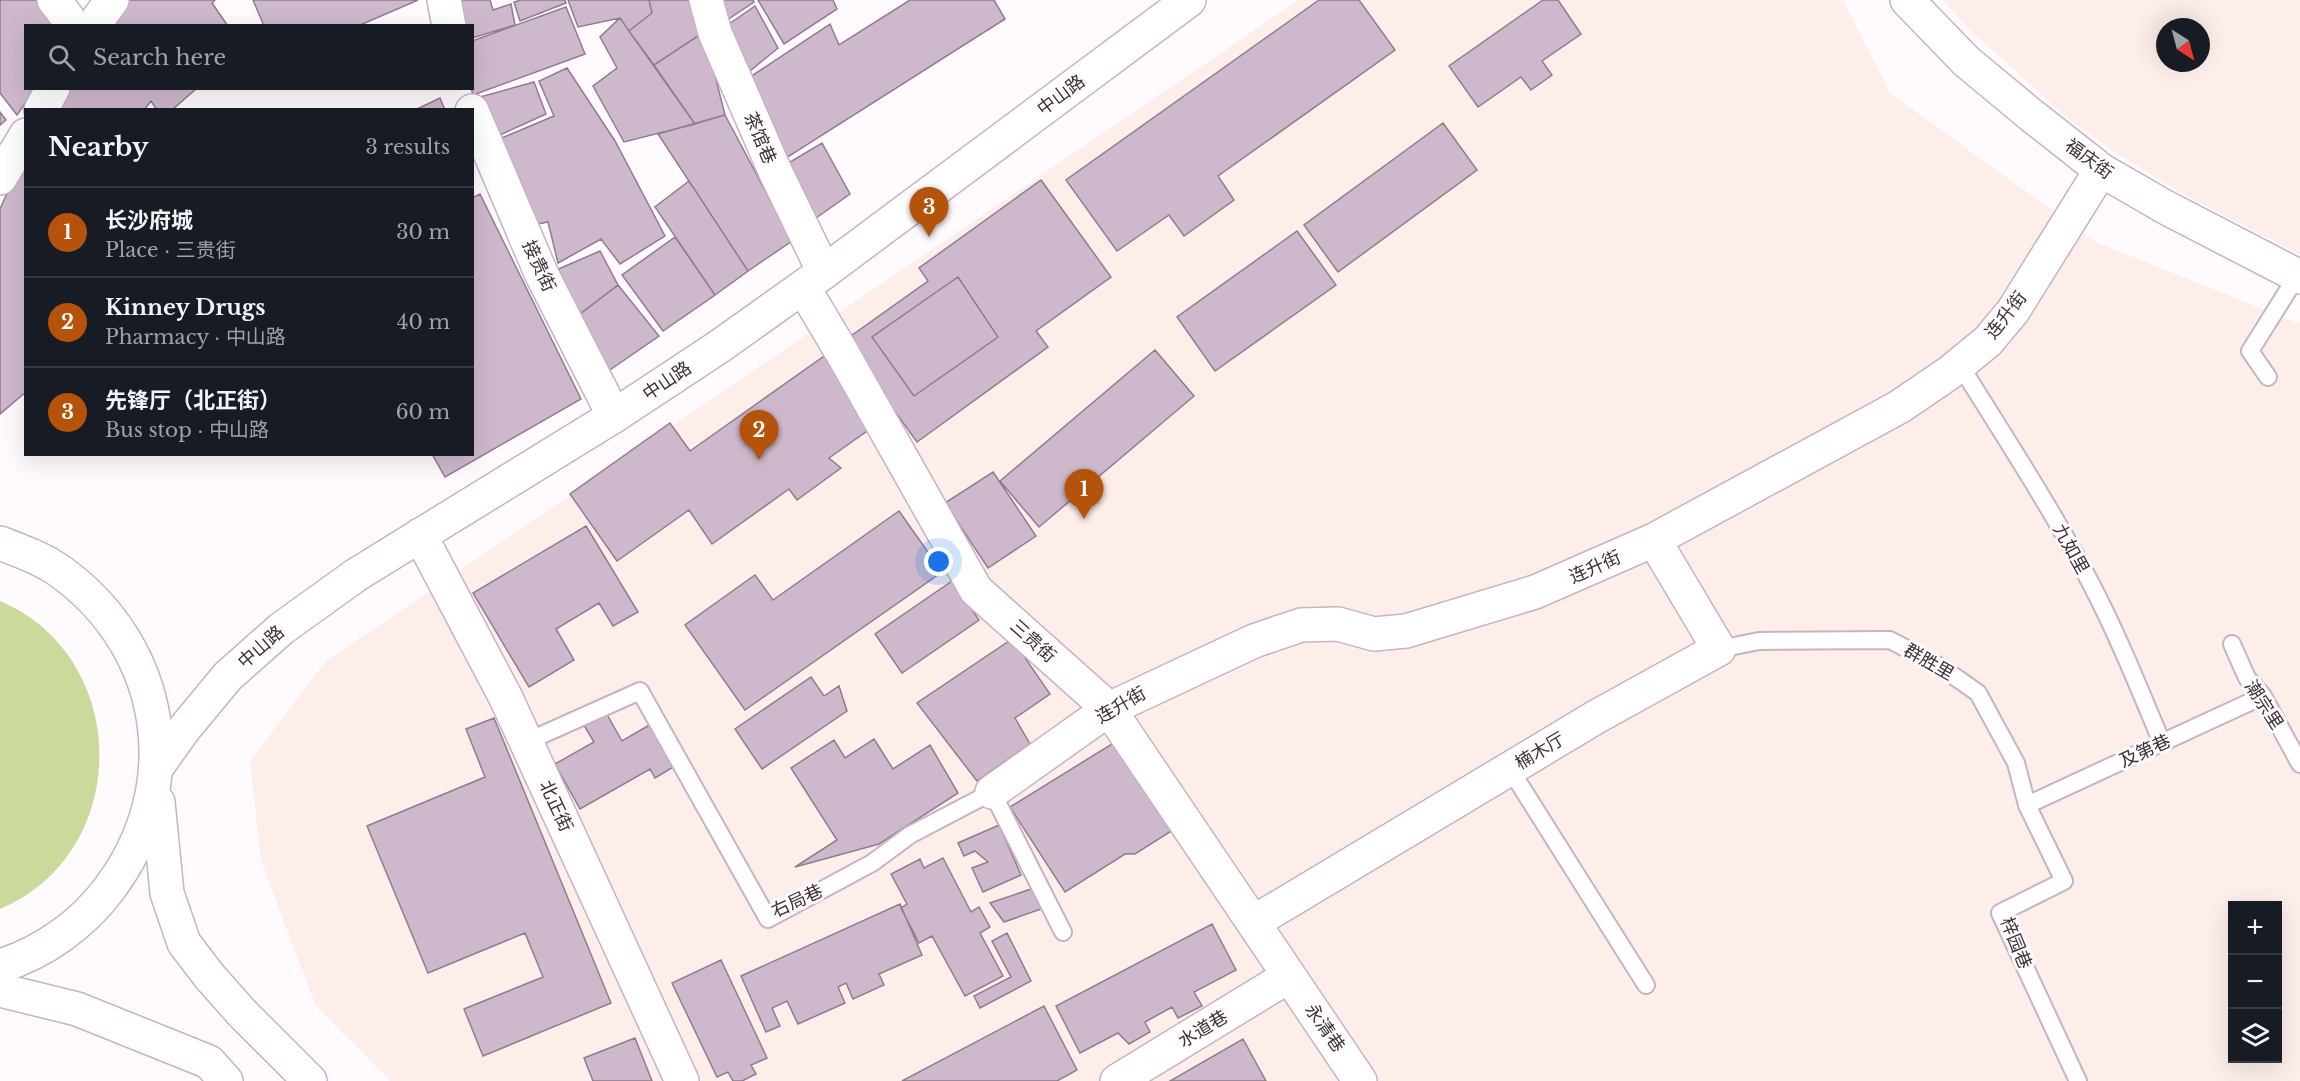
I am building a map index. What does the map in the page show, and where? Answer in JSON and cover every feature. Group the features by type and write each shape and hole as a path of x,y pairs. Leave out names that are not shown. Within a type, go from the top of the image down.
{"street":[{"path":"54,0 72,24"},
{"path":"94,24 112,0"},
{"path":"444,0 448,24"},
{"name":"茶馆巷","path":"706,0 715,33 775,171 813,279"},
{"name":"中山路","path":"157,767 213,693 255,650 356,575 614,416 720,346 1189,0"},
{"name":"福庆街","path":"1907,0 1966,60 2101,170 2165,207 2299,277"},
{"path":"42,108 52,90"},
{"name":"接贵街","path":"464,90 471,108"},
{"name":"接贵街","path":"474,115 541,273 614,416"},
{"path":"0,178 24,138"},
{"name":"连升街","path":"992,792 1109,709 1254,641 1301,624 1338,624 1374,634 1406,632 1535,592 1654,540 1899,407 1960,365 1988,341 2013,311 2101,170"},
{"name":"三贵街","path":"813,279 976,590 1109,709 1289,976"},
{"name":"北正街","path":"420,535 485,655 682,1081"},
{"path":"1654,540 1719,649"},
{"path":"0,543 31,555 60,571 86,592 108,616 127,643 141,673 150,704 156,736 162,854 167,893 184,943 242,1013 310,1081"},
{"name":"楠木厅","path":"1254,922 1596,717 1719,649"},
{"path":"0,966 45,946 75,926 101,900 122,871 139,839 151,805 157,767"},
{"name":"水道巷","path":"1117,1081 1289,976"},
{"name":"永清巷","path":"1289,976 1360,1081"},
{"path":"0,990 77,1009 217,1072"}],"lane":[{"path":"2268,377 2250,351 2299,277"},
{"name":"九如里","path":"1960,365 2039,492 2089,581 2134,675 2162,743"},
{"name":"群胜里","path":"1719,649 1759,641 1890,640 1941,667 1978,693 2016,763 2027,804"},
{"name":"潮宗里","path":"2232,644 2247,678 2263,696 2300,764"},
{"name":"右局巷","path":"526,742 640,691 768,919 872,863 910,836 992,792"},
{"name":"及第巷","path":"2027,804 2263,696"},
{"path":"1510,769 1646,985"},
{"path":"992,792 1063,932"},
{"name":"梓园巷","path":"2027,804 2064,881 2000,913 2078,1081"}],"shaded area":[{"path":"1299,0 1843,0 1890,93 2096,242 2300,324 2300,1081 390,1081 315,1005 261,861 250,761 325,662"},
{"path":"1943,0 2300,0 2300,255 2185,195 2119,155 2067,118 1970,30"}],"green space":[{"path":"0,601 43,628 74,665 93,708 99,755 93,802 75,845 44,882 0,909"}],"building":[{"path":"0,0 48,0 66,24 24,24 24,90 35,90 17,115 0,93"},
{"path":"128,0 215,0 212,3 227,24 113,24"},
{"path":"253,0 418,0 363,24 263,24"},
{"path":"451,0 490,0 493,10 511,4 515,25 474,37 474,24 455,24"},
{"path":"565,0 566,3 520,21 514,2"},
{"path":"568,0 649,0 652,13 629,31 620,18 578,27"},
{"path":"649,0 689,0 704,32 654,65 629,31 652,13"},
{"path":"712,0 753,0 754,2 718,26"},
{"path":"758,0 833,0 837,9 784,44"},
{"path":"910,0 994,0 1005,19 783,160 747,79 830,24 839,45"},
{"path":"1319,0 1359,0 1395,50 1218,176 1234,200 1184,236 1169,215 1117,251 1066,180"},
{"path":"1543,0 1558,0 1581,34 1542,61 1552,75 1531,90 1521,77 1478,107 1449,66"},
{"path":"755,6 778,48 739,80 719,31"},
{"path":"566,7 585,54 473,95 474,40"},
{"path":"620,18 695,124 624,142 593,86 617,68 600,37"},
{"path":"704,32 725,115 695,124 654,65"},
{"path":"567,68 615,141 665,236 620,264 601,239 558,263 548,222 533,225 497,140 554,116 539,81"},
{"path":"534,82 546,114 491,139 473,99"},
{"path":"70,90 195,90 174,108 156,108 151,101 146,108 58,108"},
{"path":"440,98 444,108 419,108"},
{"path":"0,112 6,120 0,125"},
{"path":"725,115 792,241 748,271 658,134"},
{"path":"1443,123 1477,170 1338,272 1304,225"},
{"path":"822,143 850,194 809,223 780,168"},
{"path":"24,162 24,394 0,414 0,209 16,173"},
{"path":"1041,180 1111,277 1036,331 1048,347 917,442 844,341 928,281 919,268"},
{"path":"689,181 748,271 715,295 655,207"},
{"path":"480,194 581,399 445,477 433,456 474,456 474,197"},
{"path":"1297,231 1336,285 1215,371 1177,317"},
{"path":"675,237 715,295 663,331 622,275"},
{"path":"600,251 618,285 576,317 554,271"},
{"path":"958,277 998,337 914,396 872,337"},
{"path":"618,285 659,336 604,374 576,317"},
{"path":"1155,350 1194,396 1039,527 1000,481"},
{"path":"827,354 877,424 829,458 841,468 797,500 789,489 712,544 689,510 617,561 570,494 670,423 690,451"},
{"path":"993,472 1036,536 988,568 945,503"},
{"path":"899,511 942,572 745,710 685,625 755,575 773,600"},
{"path":"586,526 638,612 613,626 599,603 556,629 574,660 529,687 473,593"},
{"path":"952,581 979,620 902,673 875,634"},
{"path":"1012,639 1050,694 1015,718 1030,744 977,781 917,703"},
{"path":"811,677 824,696 839,686 847,711 762,769 735,729"},
{"path":"600,702 622,741 651,724 675,766 655,778 650,769 580,809 555,764 594,742 578,715"},
{"path":"494,718 611,1003 483,1056 464,1009 543,977 525,933 428,973 367,826 485,777 466,729"},
{"path":"874,739 893,769 930,745 958,793 879,844 795,867 837,840 791,768 834,740 845,758"},
{"path":"1120,739 1176,828 1135,854 1125,854 1065,892 1010,807"},
{"path":"999,825 1021,875 983,892 972,868 988,862 975,851 964,856 958,843"},
{"path":"943,858 971,912 979,907 990,927 980,933 1003,976 965,996 932,936 919,943 901,908 907,904 891,874 920,859 924,868"},
{"path":"1034,888 1041,909 1004,922 990,903"},
{"path":"900,904 922,955 879,974 884,985 853,999 846,983 838,987 845,1003 798,1024 787,1001 772,1008 780,1026 766,1032 741,976"},
{"path":"1212,924 1236,970 1194,992 1202,1006 1178,1018 1172,1007 1145,1022 1150,1032 1129,1044 1118,1033 1080,1053 1056,1006"},
{"path":"1007,933 1031,981 980,1008 974,996 1011,977 992,941"},
{"path":"721,960 767,1058 751,1065 756,1074 742,1081 733,1081 728,1072 717,1077 672,983"},
{"path":"1044,1006 1077,1070 1057,1081 902,1081"},
{"path":"635,1038 652,1081 593,1081 584,1058"},
{"path":"1243,1039 1266,1081 1170,1081"}],"place":[{"name":"先锋厅（北正街）","path":"929,237"},
{"name":"Kinney Drugs","path":"759,460"},
{"name":"长沙府城","path":"1084,519"}]}
